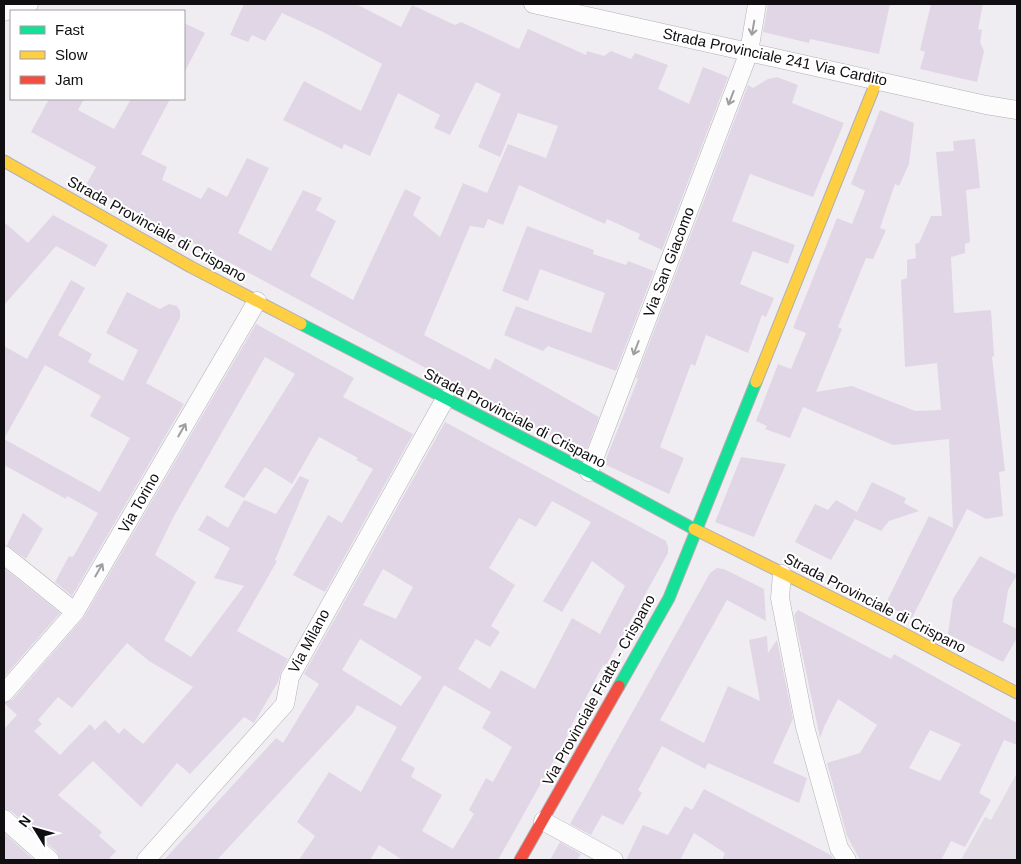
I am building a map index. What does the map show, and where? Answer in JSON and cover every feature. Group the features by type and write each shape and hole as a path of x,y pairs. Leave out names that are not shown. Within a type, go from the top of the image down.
{"street":[{"path":"4,12 28,4"},
{"name":"Strada Provinciale 241 Via Cardito","path":"533,4 986,105 1017,110"},
{"name":"Via San Giacomo","path":"589,472 749,52 757,4"},
{"name":"Via Provinciale Fratta - Crispano","path":"520,860 669,598 877,80"},
{"name":"Strada Provinciale di Crispano","path":"4,160 191,267 589,472 696,530 893,628 1017,693"},
{"name":"Via Torino","path":"4,693 74,612 257,301"},
{"name":"Via Milano","path":"146,860 285,704 290,677 445,399"},
{"path":"4,556 74,612"},
{"path":"782,574 780,598 805,727 839,848 847,860"},
{"path":"4,819 50,860"},
{"path":"543,821 614,860"}],"shaded area":[{"path":"1017,773 1017,860 961,860 985,817 991,820"}],"building":[{"path":"244,4 356,4 401,27 412,5 455,25 461,22 519,49 528,29 586,55 587,51 604,56 611,51 631,59 635,53 668,65 658,89 689,104 703,67 728,77 662,250 638,239 640,234 607,219 605,224 519,185 503,225 488,219 484,228 470,226 424,335 490,370 495,358 599,417 585,454 86,185 96,167 31,132 48,100 83,100 78,110 114,129 130,100 169,100 141,154 167,167 162,180 201,199 208,187 227,197 247,158 269,168 238,233 271,251 303,190 322,198 316,210 336,221 310,276 353,300 405,189 421,197 413,215 440,237 463,183 487,193 508,144 546,158 558,126 518,113 500,157 478,147 501,94 476,82 450,135 434,128 440,115 398,93 370,156 344,144 342,149 283,120 304,81 361,111 382,64 323,32 282,13 265,41 252,35 248,42 230,35"},
{"path":"768,4 890,4 879,54 810,39 809,43 763,32"},
{"path":"931,4 983,4 978,29 982,30 980,42 984,51 977,82 920,69 925,52 920,50"},
{"path":"185,23 205,33 185,71"},
{"path":"777,77 798,85 792,103 844,123 813,197 750,174 732,221 795,245 788,264 753,251 740,284 774,298 766,317 762,315 748,353 706,335 695,366 691,364 660,447 684,458 669,494 604,464 638,379 636,378 748,85 753,88 768,79"},
{"path":"880,110 914,123 909,164 899,186 895,184 880,228 886,230 873,259 866,258 838,327 842,329 816,392 852,386 915,411 941,410 937,363 905,367 901,280 907,278 907,260 916,258 915,244 919,243 931,216 942,216 936,152 954,151 953,141 975,139 980,188 966,190 970,242 965,244 965,253 951,257 954,313 991,310 994,356 992,357 1005,471 999,472 1003,516 986,519 967,509 912,618 885,605 929,516 953,528 949,439 893,445 803,407 790,438 765,429 767,426 756,421 778,364 791,369 806,333 793,328 837,218 852,224 865,191 851,184"},
{"path":"53,215 108,245 95,267 56,246 4,305 4,222 28,243"},
{"path":"527,226 594,250 593,254 626,265 628,261 654,271 616,371 548,346 543,351 504,335 516,306 591,333 605,293 540,269 528,301 502,291"},
{"path":"71,280 85,288 58,335 92,354 88,362 123,381 138,350 106,333 127,292 160,309 169,304 177,306 180,311 180,318 146,383 184,404 72,596 55,582 69,556 73,557 98,513 67,496 66,499 4,465 4,439 4,346 27,359","holes":["45,365 101,396 90,416 130,438 100,492 4,439"]},
{"path":"256,324 354,378 343,397 413,434 325,592 293,575 328,515 342,523 373,469 356,460 358,458 319,437 292,484 265,467 244,498 224,487 295,374 265,357 174,516 155,555 196,582 164,640 191,657 244,586 214,578 230,548 198,530 207,515 228,528 244,500 276,514 300,476 309,480 275,560 277,561 237,631 288,659 278,682 254,723 244,717 190,774 177,763 141,807 93,761 58,795 102,832 99,836 116,851 108,860 60,860 57,852 11,811 4,809 4,729 17,715 4,703 12,700 84,617","holes":["127,643 149,661 193,687 143,744 124,728 119,734 105,720 95,730 90,724 60,755 34,731 42,724 38,720 58,697 72,708"]},
{"path":"445,422 666,541 668,553 605,667 603,665 568,735 498,860 403,860 379,845 370,860 299,860 315,836 297,822 329,772 361,792 397,727 357,705 353,713 217,860 164,860 276,738 283,743 319,684 304,674","holes":["552,501 591,522 543,601 562,612 592,561 625,586 600,634 572,618 535,689 501,670 490,689 458,669 476,639 490,647 500,632 491,626 515,585 489,568 519,518 536,527","383,569 413,587 396,619 363,605","360,639 422,677 401,706 342,670","444,685 491,712 482,728 512,747 493,782 486,778 469,810 474,814 453,849 422,831 442,795 411,777 415,768 401,760"]},
{"path":"741,457 786,464 754,537 715,522"},
{"path":"872,482 906,498 904,503 919,511 889,521 881,531 855,519 831,560 795,542 815,504 828,510 836,500 857,512"},
{"path":"23,513 43,529 26,559 7,545"},
{"path":"980,556 1017,575 1008,590 1003,622 1017,629 1017,638 1003,662 948,634 953,599"},
{"path":"4,568 60,613 4,677"},
{"path":"717,568 724,569 764,589 766,621 727,600 660,720 704,743 728,686 760,701 749,640 767,636 768,653 777,640 793,719 773,763 807,778 799,803 708,763 705,769 662,746 638,790 642,793 623,825 602,815 591,835 570,824 710,573"},
{"path":"798,610 891,659 894,654 1017,723 1017,745 1004,740 979,793 991,800 965,847 951,841 941,860 860,860 847,836 827,763 860,753 877,725 838,699 820,738 794,615","holes":["930,730 961,744 940,781 909,768"]},
{"path":"704,789 831,855 834,860 722,860 725,853 694,833 680,860 626,860 643,825 668,835 685,806 692,810"},
{"path":"4,833 34,860 4,860"},
{"path":"560,842 581,854 577,860 550,860"}],"traffic: fast":[{"path":"301,324 589,472 694,529"},
{"path":"619,686 669,598 756,382"}],"traffic: slow":[{"path":"756,382 877,80"},
{"path":"4,161 191,267 301,324"},
{"path":"694,529 893,628 1017,693"}],"traffic: jam":[{"path":"520,860 619,686"}]}
